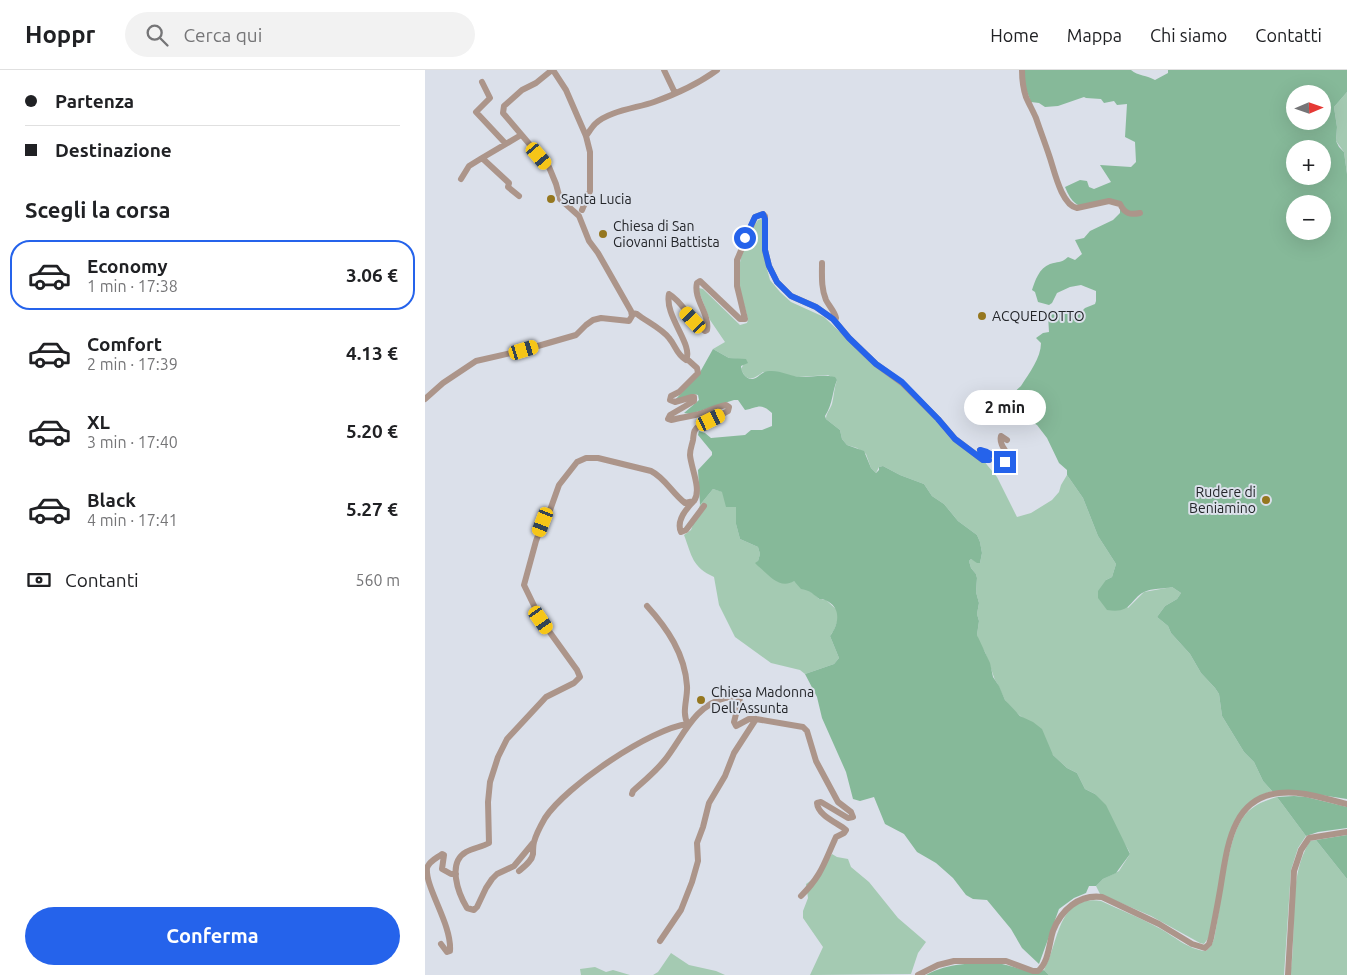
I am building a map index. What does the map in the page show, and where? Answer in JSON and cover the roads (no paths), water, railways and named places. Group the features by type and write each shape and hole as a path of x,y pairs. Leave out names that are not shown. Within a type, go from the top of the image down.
{"street":[{"path":"425,399 443,383 476,362 577,335 593,320 601,318 629,321 632,316 598,253 589,241 580,213 562,202 549,167 503,113 504,106 522,90 536,83 552,70 566,90 586,136 590,152 590,191 580,213"},
{"path":"664,70 675,93"},
{"path":"586,136 596,123 602,119 675,93 703,80 717,70"},
{"path":"1022,70 1026,97 1050,156 1055,177 1067,201 1077,208 1109,201 1120,204 1127,214 1141,214"},
{"path":"483,82 490,98 476,112 505,143"},
{"path":"461,179 469,166 521,135"},
{"path":"481,158 509,183 508,187 519,196"},
{"path":"687,359 685,341 672,317 669,294 674,296 685,312 705,331 707,330 707,321 697,290 697,283 700,281 740,319 745,319 746,316 737,286 737,260 755,217 763,214 765,216 765,250 769,266 777,282 791,296 816,307 833,319 849,338 876,364 902,382 955,439 983,460 989,460 980,450 1001,459 1010,468 1013,466 1011,458 1002,445 1001,436 1007,440"},
{"path":"822,263 823,291 835,314 836,318 833,319"},
{"path":"632,313 637,314 664,333 671,339 676,352 697,368 698,373 679,392 671,396 670,400 675,402 692,397 694,401 667,419 671,420 694,415 726,405 729,407 728,411 699,426 693,433 690,455 696,497 685,510 679,525 681,532 687,530 704,506"},
{"path":"688,724 648,739 586,777 557,802 542,824 533,842 514,866 497,874 486,888 474,910 467,908 458,888 457,865 466,852 489,843 488,802 490,782 497,757 507,739 546,698 574,683 580,677 541,620 524,585 535,541 562,480 581,459 598,458 651,470 658,474 685,503 693,501"},
{"path":"647,606 667,629 683,666 688,688 685,717 688,724"},
{"path":"632,794 664,760 678,742 688,724 709,705 719,699 738,696 740,700 733,722 735,726 749,719 756,718 798,725 806,729 816,761 838,802 853,815 852,818 848,818 821,802 817,803 819,810 837,826 846,830 844,834 836,837 822,871 801,896"},
{"path":"660,941 681,910 692,882 698,861 697,843 709,804 725,776 735,753 756,718"},
{"path":"918,975 938,965 954,961 1006,961 1038,971 1044,964 1053,930 1061,914 1084,897 1093,896 1109,901 1159,924 1192,944 1205,948 1210,942 1213,931 1231,835 1242,814 1254,802 1278,793 1306,794 1347,804"},
{"path":"1288,975 1294,871 1301,850 1309,838 1347,832"},
{"path":"519,871 531,861 533,842"},
{"path":"441,944 447,952 450,951 443,917 430,892 427,869 429,863 442,854 445,856 442,869 451,874 456,874"}],"place":[{"name":"Santa Lucia","path":"551,199"},
{"name":"Chiesa di San Giovanni Battista","path":"603,234"},
{"name":"ACQUEDOTTO","path":"982,316"},
{"name":"Rudere di Beniamino","path":"1266,500"},
{"name":"Chiesa Madonna Dell'Assunta","path":"701,700"}]}
